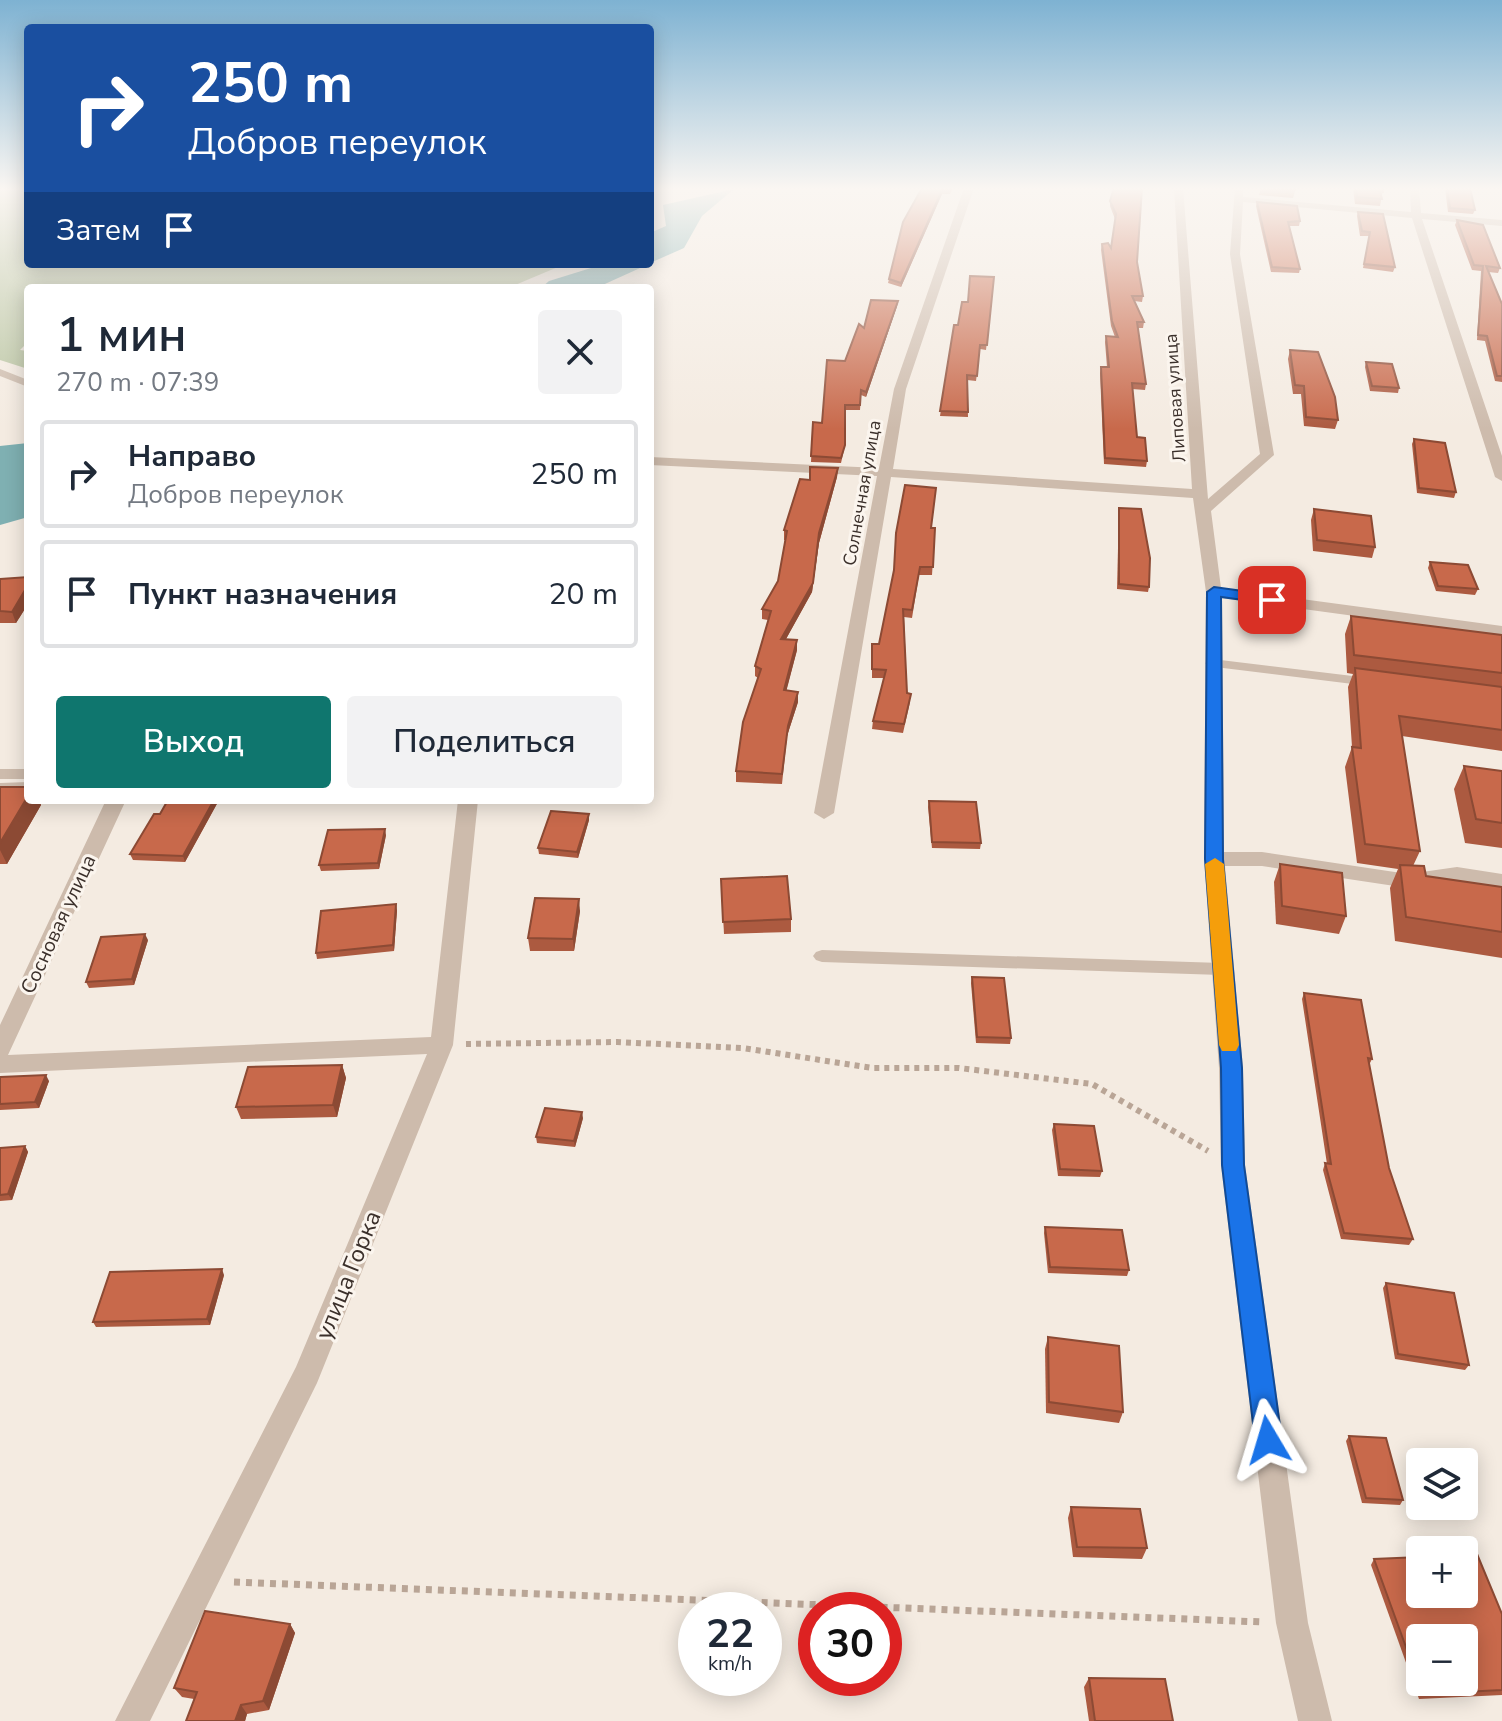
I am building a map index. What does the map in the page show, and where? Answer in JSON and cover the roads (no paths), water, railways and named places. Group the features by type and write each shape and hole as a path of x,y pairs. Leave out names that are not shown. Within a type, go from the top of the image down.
{"street":[{"name":"Солнечная улица","path":"824,813 900,389 941,268"},
{"name":"Липовая улица","path":"1185,268 1202,502 1214,592 1214,859 1231,1068 1233,1165 1292,1623 1315,1721"},
{"path":"654,461 883,472 1202,502 1267,455 1237,268"},
{"path":"1433,268 1502,477"},
{"path":"1214,592 1502,631"},
{"name":"Сосновая улица","path":"0,1049 114,804"},
{"name":"улица Горка","path":"132,1721 307,1374 442,1045 468,804"},
{"path":"1214,859 1262,859 1408,881 1457,874 1502,881"},
{"path":"0,1064 442,1045"}],"lane":[{"path":"0,372 24,382"},
{"path":"1212,663 1377,683"},
{"path":"0,774 24,774"},
{"path":"0,788 24,787"},
{"path":"822,956 1221,969"}],"water":[{"path":"590,268 639,268 605,284 546,284"},
{"path":"24,443 24,518 0,525 0,446"}]}
